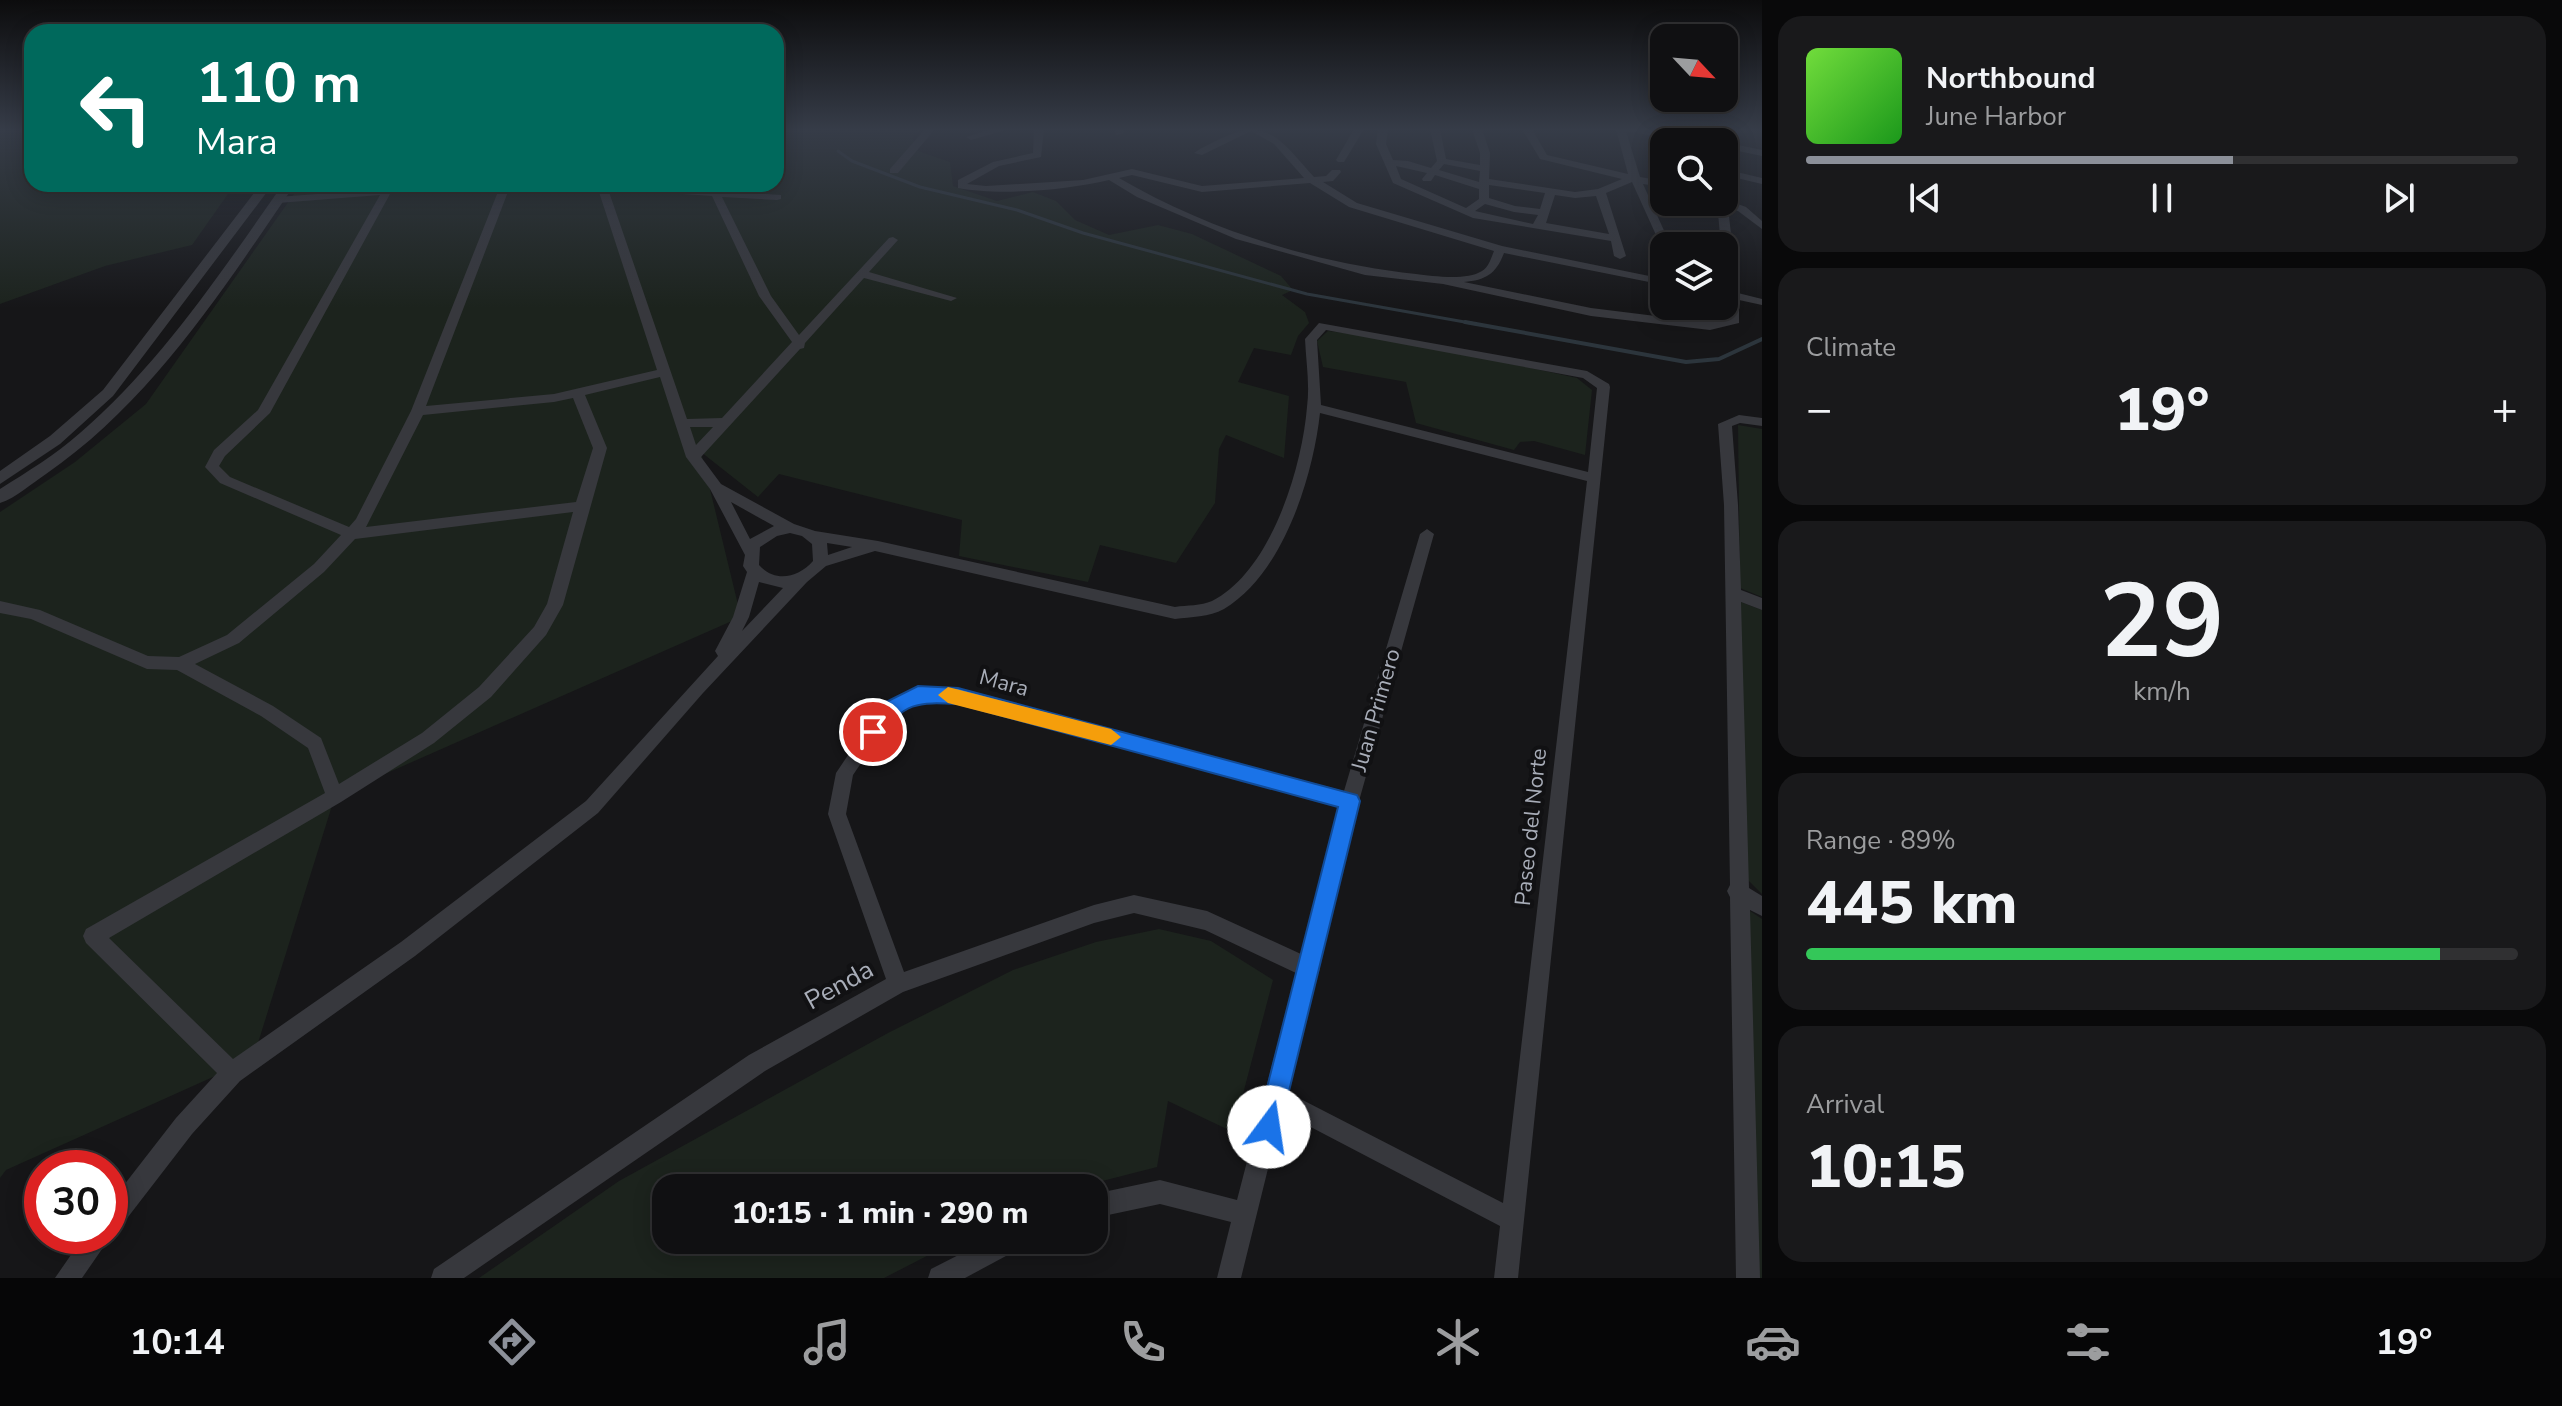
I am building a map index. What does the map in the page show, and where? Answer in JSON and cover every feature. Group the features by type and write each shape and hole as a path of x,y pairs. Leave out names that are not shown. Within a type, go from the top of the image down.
{"street":[{"path":"1130,189 1240,237 1365,272 1443,281 1591,312 1710,326 1735,320"},
{"path":"1326,189 1353,205 1500,249 1650,279"},
{"path":"1417,189 1467,212 1616,239"},
{"path":"1484,200 1485,189"},
{"path":"1527,189 1550,194 1600,192 1608,189"},
{"path":"1638,189 1659,232"},
{"path":"0,479 55,440 108,393 261,192"},
{"path":"0,497 60,457 100,423 160,356 284,192"},
{"path":"278,200 397,192"},
{"path":"180,664 233,639 319,568 362,522 418,411 503,192"},
{"path":"604,192 693,457 716,487 749,551 755,572 728,644 697,688"},
{"path":"688,192 777,197"},
{"path":"1600,192 1620,256"},
{"path":"386,193 263,413 219,453 212,467 225,480 351,534 582,506"},
{"path":"716,194 765,296 800,345"},
{"path":"1537,226 1550,194"},
{"path":"1484,200 1514,209 1541,212"},
{"path":"1467,212 1484,200"},
{"path":"1738,208 1762,226"},
{"path":"693,457 800,345 893,240"},
{"path":"1443,281 1484,277 1494,269 1500,249"},
{"path":"863,274 951,298"},
{"path":"1738,296 1762,302"},
{"path":"1694,320 1694,324"},
{"name":"Paseo del Norte","path":"1314,407 1311,339 1315,331 1331,325 1587,375 1601,382 1594,478 1506,1278"},
{"path":"418,411 578,393 665,372"},
{"path":"232,1073 93,936 335,796 451,720 485,692 540,631 555,605 600,448 578,393"},
{"path":"716,487 790,528 814,536 878,546 1175,613 1215,607 1240,591 1267,553 1305,466 1314,407 1594,478"},
{"path":"1748,1278 1732,593 1725,424 1739,419 1762,422"},
{"path":"680,423 727,422"},
{"path":"749,551 765,534 790,528"},
{"name":"Juan Primero","path":"1229,1278 1310,969 1350,801 1427,534"},
{"path":"814,536 822,548 821,562"},
{"path":"128,1199 184,1126 232,1073 408,949 592,807 697,688 821,562 878,546"},
{"path":"755,572 781,583 801,579"},
{"path":"1732,593 1762,604"},
{"path":"0,607 34,614 147,662 180,664 267,711 315,743 335,796"},
{"name":"Mara","path":"898,984 837,814 845,773 887,711 918,694 958,696 1350,801"},
{"path":"1737,891 1762,907"},
{"name":"Penda","path":"443,1278 757,1063 898,984 1094,914 1134,904 1207,921 1310,969"},
{"path":"1277,1098 1512,1220"},
{"path":"1108,1203 1160,1192 1247,1214"},
{"path":"67,1278 85,1254"},
{"path":"940,1278 986,1254"}],"shaded area":[{"path":"0,189 24,189 24,192 229,192 192,245 105,266 0,304"},
{"path":"784,189 961,189 997,201 1033,192 1056,201 1075,220 1109,235 1158,225 1192,234 1281,276 1293,290 1282,295 1305,312 1309,323 1298,336 1291,355 1254,348 1238,382 1289,396 1284,458 1226,435 1219,449 1215,503 1176,563 1100,545 1088,582 959,556 962,520 779,474 758,497 701,452 741,617 335,796 253,1059 51,1150 24,1150 24,1162 6,1170 0,1178 0,512 75,462 146,404 295,192 784,192"},
{"path":"1328,331 1401,340 1577,378 1592,390 1585,455 1534,441 1520,442 1514,450 1416,423 1406,382 1323,367 1317,341"},
{"path":"1738,425 1762,429 1762,597 1740,588"},
{"path":"1733,599 1762,610 1762,894 1747,879"},
{"path":"1747,909 1762,919 1762,1278 1756,1278"},
{"path":"1159,929 1211,941 1273,980 1233,1132 1168,1101 1157,1167 1108,1180 1108,1174 652,1174 652,1254 931,1254 884,1278 479,1278 619,1181 888,1033 1013,970 1096,942"}],"waterway":[{"path":"927,189 1017,210 1083,233 1307,294 1476,324"},
{"path":"1465,322 1686,362 1719,359 1762,339"}],"slow traffic":[{"path":"948,695 1111,737"}],"route":[{"path":"873,732 887,711 918,694 958,696 1350,801 1269,1127"}]}
